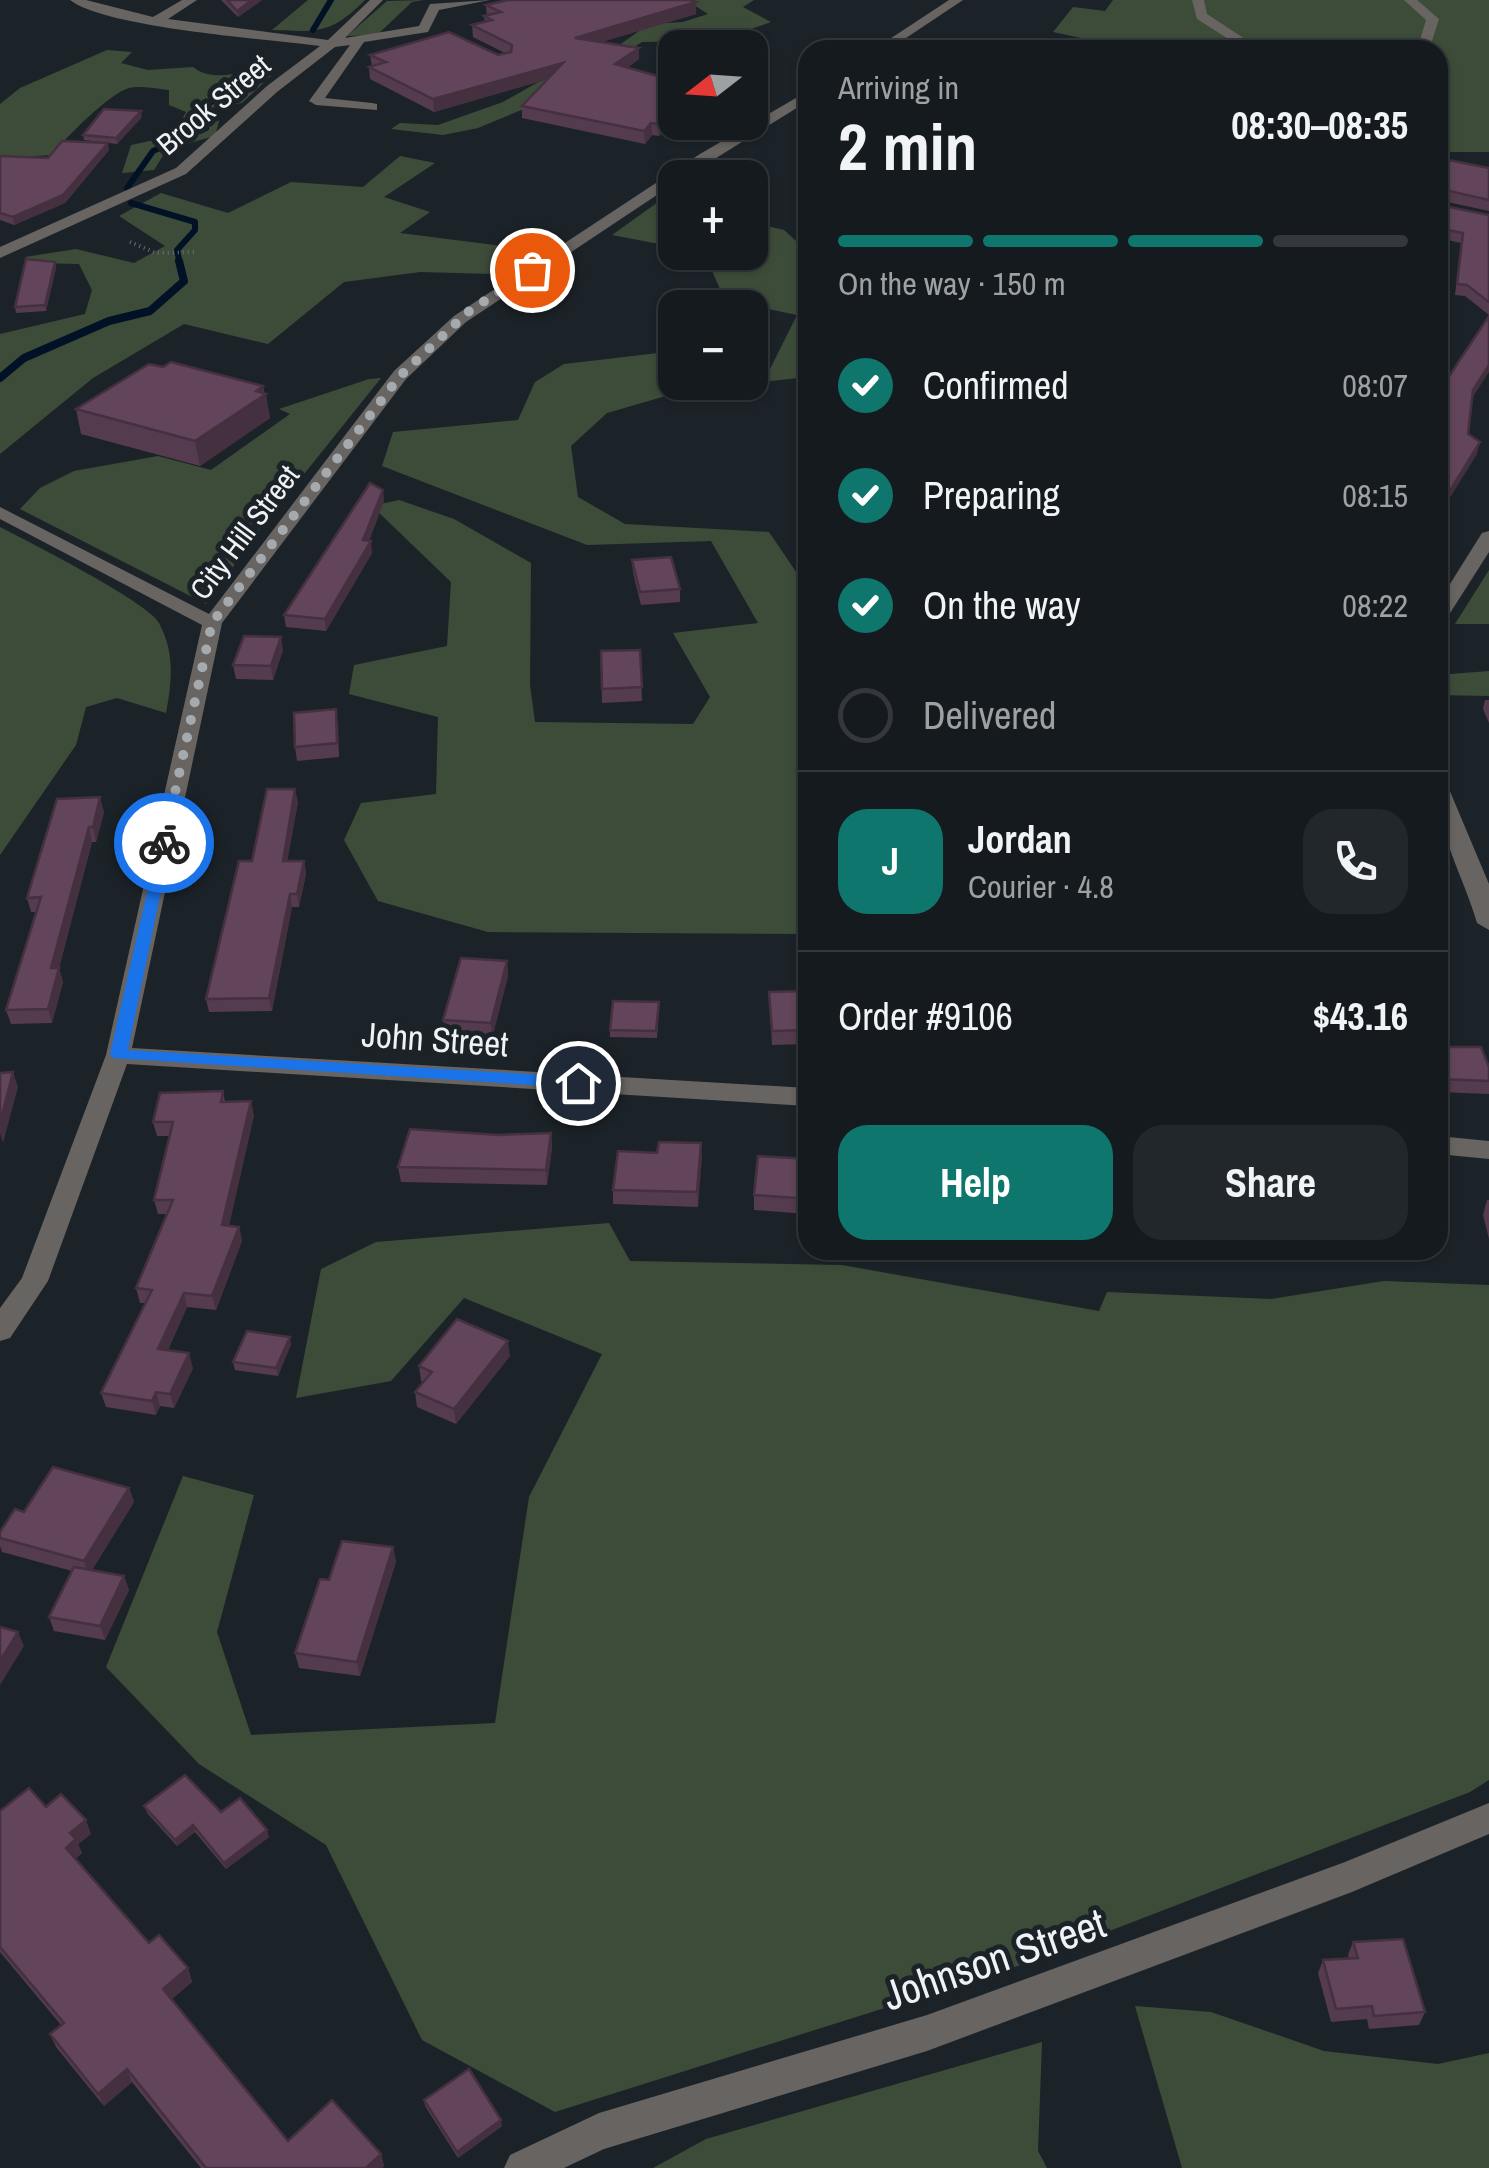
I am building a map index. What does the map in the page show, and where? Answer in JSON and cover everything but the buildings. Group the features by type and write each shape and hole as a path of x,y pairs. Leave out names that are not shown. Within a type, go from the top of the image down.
{"street":[{"path":"76,0 155,21 332,44 424,28 441,30"},
{"path":"155,21 191,0"},
{"name":"Brook Street","path":"0,253 181,171 203,156 272,89 332,44 377,0"},
{"path":"424,28 434,7 484,0"},
{"path":"895,40 957,0"},
{"path":"1198,0 1202,16 1238,40"},
{"path":"1410,0 1434,18 1426,40"},
{"path":"358,42 316,101 372,107"},
{"name":"City Hill Street","path":"0,1330 34,1281 118,1054 212,623 400,376 460,319 705,157 798,101"},
{"path":"0,512 212,623"},
{"path":"1448,601 1489,537"},
{"path":"1448,810 1483,882 1489,923"},
{"name":"John Street","path":"118,1054 798,1096"},
{"path":"1448,1146 1489,1150"},
{"name":"Johnson Street","path":"523,2168 599,2132 960,2020 1352,1876 1489,1818"}],"path":[{"path":"130,242 162,253 194,252"}],"green space":[{"path":"308,0 365,0 333,25 301,31 272,30"},
{"path":"424,0 412,2 377,35 347,36 387,1"},
{"path":"686,0 754,0 743,7 771,22 748,30 658,30 658,42 642,42 548,99 478,128 443,135 391,129 400,123 438,125 503,102 570,64 608,53 649,24 683,22 708,14"},
{"path":"1113,0 1489,0 1489,152 1448,152 1448,40 1090,40 1053,32 1073,7 1105,11"},
{"path":"107,50 132,52 121,63 148,70 193,67 212,75 273,74 242,103 213,107 219,121 215,136 167,149 154,170 122,173 131,145 173,136 186,112 169,105 169,90 144,87 129,88 111,98 52,155 0,158 0,104 20,88"},
{"path":"400,156 435,163 384,197 430,212 400,233 534,250 493,274 420,272 344,282 268,344 184,324 93,378 0,454 0,334 85,314 92,290 79,264 36,263 25,257 76,249 134,263 165,246 119,216 161,193 228,213 291,182 363,187"},
{"path":"658,202 658,244 612,235"},
{"path":"768,226 784,230 798,243 798,378 768,381 768,369 797,315 768,309 768,290 721,290 712,270 768,270"},
{"path":"658,353 658,398 607,413 571,446 578,497 625,524 769,532 798,575 798,934 488,932 378,901 344,840 361,803 436,794 438,717 349,694 354,665 447,646 451,582 372,506 399,500 454,519 531,563 530,685 535,722 693,724 710,697 673,633 758,623 711,541 587,545 382,466 393,432 518,420 535,382 564,364"},
{"path":"381,378 264,524 206,604 20,509 40,488 74,471 158,456 211,470 290,414 279,409"},
{"path":"0,527 86,572 150,613 164,634 171,667 166,713 117,698 86,707 76,745 0,855"},
{"path":"1489,570 1489,624 1455,624"},
{"path":"1489,671 1489,696 1448,695 1448,674"},
{"path":"609,1223 630,1261 842,1265 1099,1311 1107,1292 1271,1299 1384,1281 1489,1285 1489,1780 1470,1792 1024,1964 555,2112 422,2040 326,1845 199,1764 106,1667 183,1476 254,1495 217,1632 251,1735 495,1723 529,1497 602,1354 464,1298 391,1381 296,1398 321,1269 376,1242"},
{"path":"1135,2006 1211,2012 1324,2051 1438,2064 1489,2053 1489,2168 1182,2168"},
{"path":"1042,2042 1038,2151 1047,2168 653,2168 706,2139"}],"waterway":[{"path":"313,30 331,0"},
{"path":"127,188 153,151 206,128 200,111 206,105 241,92 266,72"},
{"path":"131,203 195,222 195,230 177,250 180,264"},
{"path":"0,378 24,358 109,321 150,311 184,281 179,261"}],"way so far":[{"path":"164,843 212,623 400,376 468,312 532,270"}],"route":[{"path":"164,843 118,1054 578,1083"}]}
